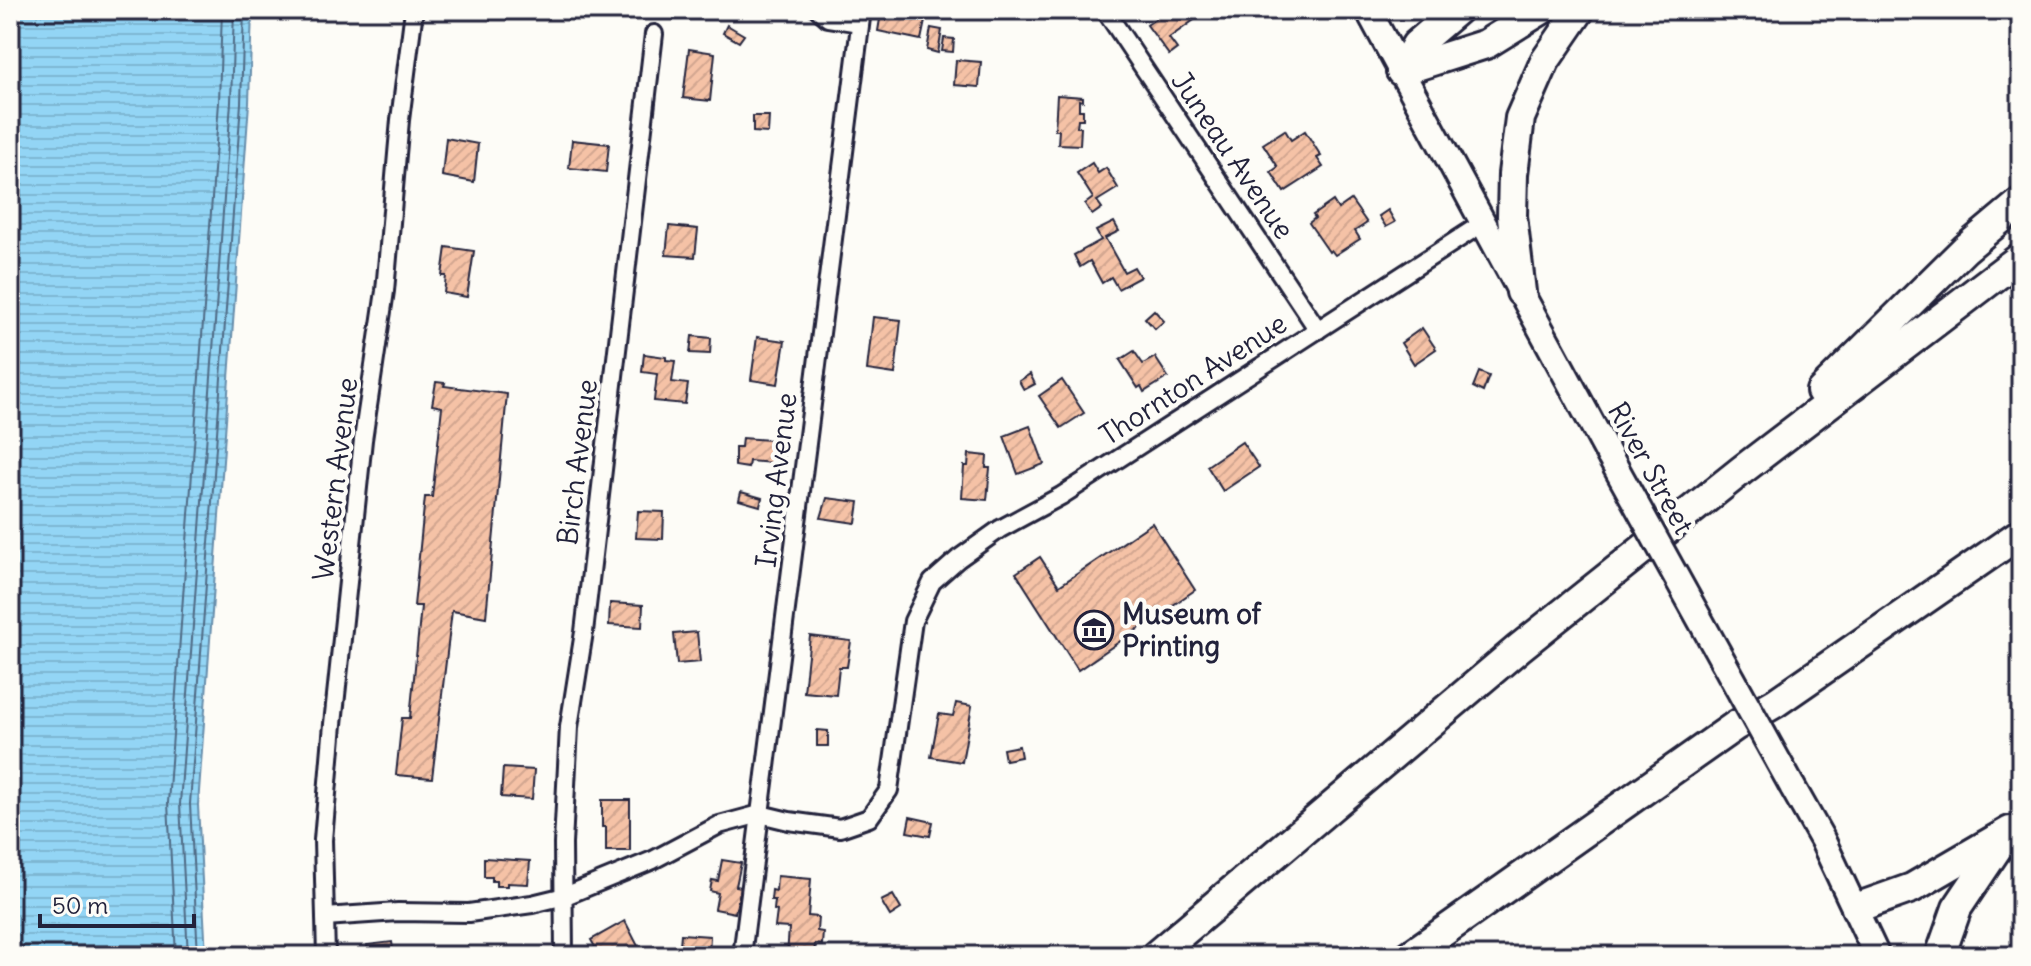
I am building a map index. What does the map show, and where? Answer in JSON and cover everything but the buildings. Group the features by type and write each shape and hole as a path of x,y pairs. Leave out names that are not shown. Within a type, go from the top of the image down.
{"highway":[{"path":"1401,71 1416,45 1457,10"},
{"path":"1401,71 1486,44 1541,10"},
{"path":"1521,292 1512,216 1513,174 1520,118 1545,61 1580,10"},
{"path":"1742,470 1965,249 2021,202"},
{"path":"1155,956 1519,648 1742,470 2021,257"},
{"path":"1409,956 1735,726 1775,703 2021,533"},
{"path":"1937,591 2021,549"},
{"path":"1856,908 1912,888 2015,825"},
{"path":"1940,956 1957,908 1981,869 2015,825"}],"main road":[{"name":"River Street","path":"1368,10 1610,457 1822,839 1877,956"}],"street":[{"name":"Western Avenue","path":"326,956 323,840 333,724 363,440 385,291 400,120 414,10"},
{"path":"819,10 828,18 861,16"},
{"name":"Juneau Avenue","path":"1105,10 1318,330"},
{"name":"Irving Avenue","path":"742,956 861,16"},
{"name":"Birch Avenue","path":"564,956 563,844 569,727 584,632 654,34"},
{"name":"Thornton Avenue","path":"760,814 840,828 869,818 889,790 913,621 932,582 958,559 1000,529 1061,496 1483,223"},
{"path":"325,917 398,912 469,913 532,904 565,896 653,860 719,825 760,814"}],"water":[{"path":"10,10 252,10 249,103 198,805 206,956 10,956"}],"place":[{"name":"Museum of Printing","path":"1094,630"}]}
